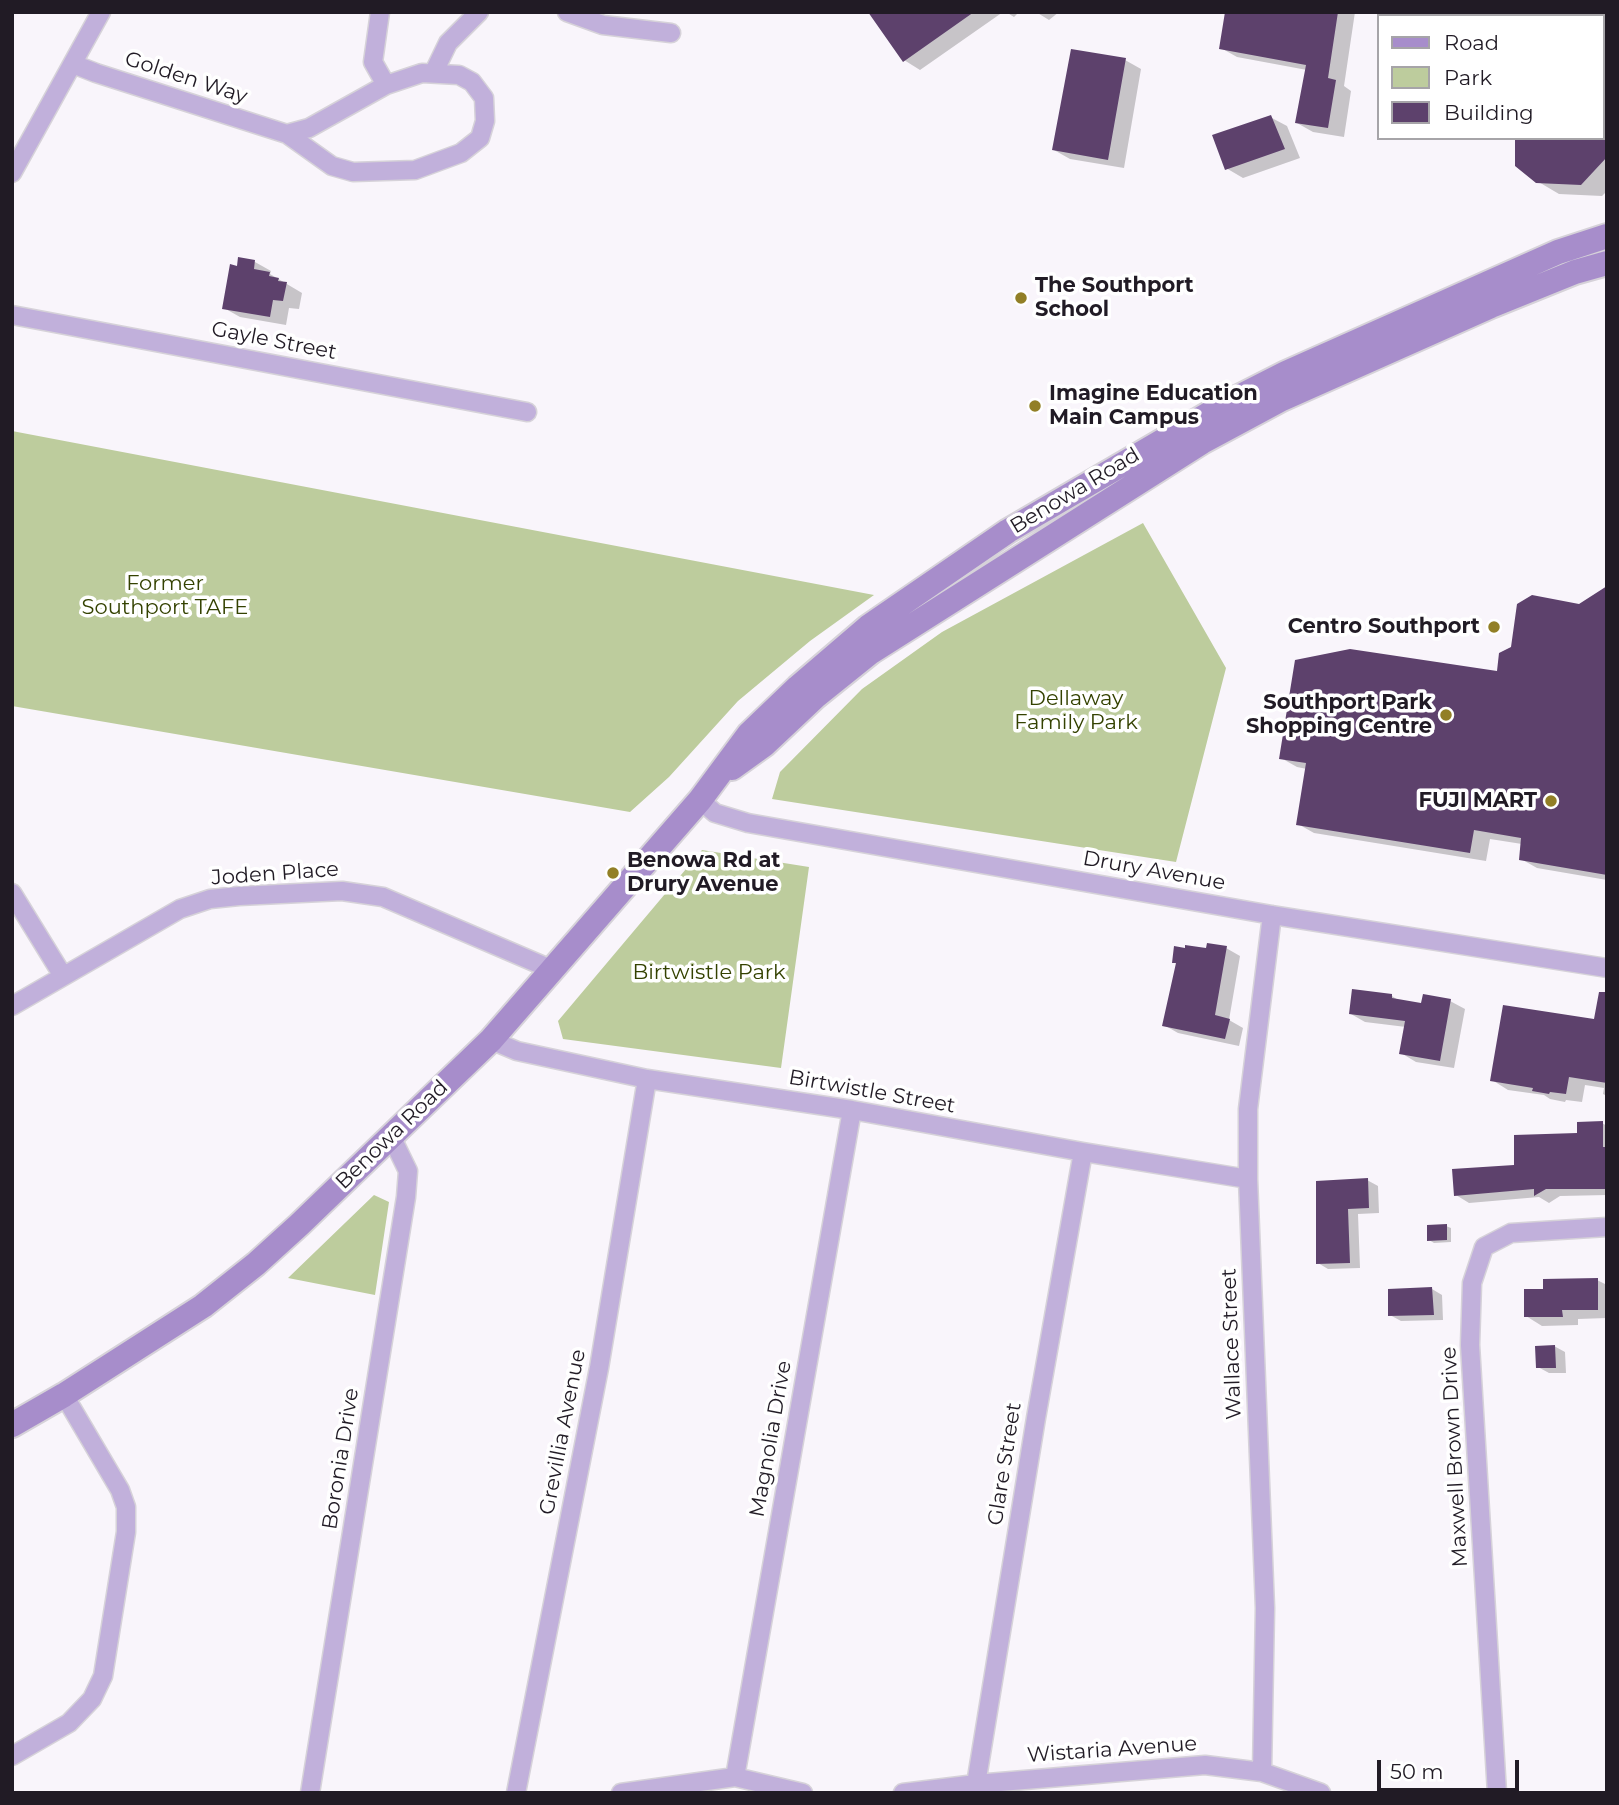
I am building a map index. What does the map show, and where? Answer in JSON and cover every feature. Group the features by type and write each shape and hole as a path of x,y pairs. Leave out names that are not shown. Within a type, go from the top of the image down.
{"main road":[{"name":"Benowa Road","path":"12,1425 157,1336 229,1287 299,1225 491,1040 708,790 749,734 797,687 858,636 1008,531 1138,453 1254,388 1558,252 1607,236"},
{"name":"Benowa Road","path":"708,790 871,652 1202,442 1282,400 1490,306 1575,272 1607,263"}],"street":[{"path":"12,173 101,12"},
{"path":"380,12 373,62 386,85"},
{"path":"434,72 448,43 479,12"},
{"path":"567,12 603,25 671,33"},
{"name":"Golden Way","path":"73,64 287,134 332,166 353,172 415,170 461,153 480,138 485,111 484,98 472,82 459,75 422,73 386,85 328,120 287,134"},
{"name":"Gayle Street","path":"12,315 527,412"},
{"name":"Drury Avenue","path":"708,790 715,813 748,823 1272,915 1607,968"},
{"name":"Joden Place","path":"12,1006 180,909 200,902 239,896 342,891 383,897 553,970"},
{"path":"12,893 63,976"},
{"name":"Wallace Street","path":"1262,1772 1265,1608 1248,1179 1248,1109 1272,915"},
{"name":"Birtwistle Street","path":"491,1040 517,1051 647,1079 852,1110 1248,1179"},
{"name":"Grevillia Avenue","path":"516,1793 599,1368 647,1079"},
{"name":"Magnolia Drive","path":"735,1777 852,1110"},
{"name":"Boronia Drive","path":"310,1793 407,1189 408,1171 391,1136"},
{"name":"Glare Street","path":"976,1784 1083,1152"},
{"name":"Maxwell Brown Drive","path":"1497,1793 1470,1345 1472,1283 1484,1247 1511,1233 1607,1227"},
{"path":"12,1756 69,1723 92,1699 103,1676 126,1532 126,1507 120,1490 64,1395"},
{"name":"Wistaria Avenue","path":"903,1793 976,1784 1205,1765 1262,1772 1321,1793"},
{"path":"621,1793 735,1777 803,1793"}],"green space":[{"name":"Former Southport TAFE","path":"12,431 874,595 810,641 738,701 669,777 630,812 12,706"},
{"name":"Dellaway Family Park","path":"1143,523 1226,668 1176,862 772,799 780,772 862,689 942,632"},
{"name":"Birtwistle Park","path":"702,850 809,867 781,1068 563,1039 558,1021"},
{"path":"374,1195 389,1202 375,1295 288,1278"}],"building":[{"path":"868,12 974,12 903,62"},
{"path":"1225,12 1338,12 1328,78 1336,80 1328,128 1295,123 1306,65 1219,49"},
{"path":"1071,49 1126,58 1108,160 1052,150"},
{"path":"1271,115 1285,149 1225,170 1212,135"},
{"path":"1607,138 1607,157 1581,185 1536,183 1515,166 1515,140"},
{"path":"238,257 255,260 254,269 270,272 269,276 287,282 283,301 273,300 270,317 222,309 230,264 237,266"},
{"name":"Southport Park Shopping Centre","path":"1607,586 1607,875 1519,860 1521,838 1474,830 1470,853 1296,825 1306,763 1279,759 1295,660 1350,649 1497,671 1499,653 1511,647 1517,604 1532,595 1579,604"},
{"path":"1207,943 1227,946 1215,1015 1230,1019 1225,1039 1162,1026 1176,963 1172,963 1174,946 1206,948"},
{"path":"1352,989 1392,994 1392,998 1421,1003 1423,994 1451,999 1440,1061 1399,1054 1405,1021 1349,1014"},
{"path":"1599,992 1607,992 1607,1083 1569,1077 1566,1094 1549,1094 1532,1091 1533,1088 1490,1081 1503,1005 1594,1019"},
{"path":"1603,1121 1603,1147 1607,1147 1607,1189 1546,1189 1534,1196 1534,1189 1454,1196 1452,1169 1514,1165 1514,1135 1577,1133 1577,1122"},
{"path":"1368,1178 1369,1208 1348,1209 1350,1263 1316,1264 1316,1181"},
{"path":"1447,1224 1447,1240 1427,1241 1427,1225"},
{"path":"1598,1278 1598,1310 1562,1310 1563,1317 1524,1317 1524,1289 1543,1289 1543,1279"},
{"path":"1432,1287 1434,1315 1388,1316 1388,1289"},
{"path":"1555,1345 1556,1368 1536,1368 1535,1346"}],"place":[{"name":"The Southport School","path":"1021,298"},
{"name":"Imagine Education Main Campus","path":"1035,406"},
{"name":"Centro Southport","path":"1494,627"},
{"name":"Southport Park Shopping Centre","path":"1446,715"},
{"name":"FUJI MART","path":"1551,801"},
{"name":"Benowa Rd at Drury Avenue","path":"613,873"}]}
